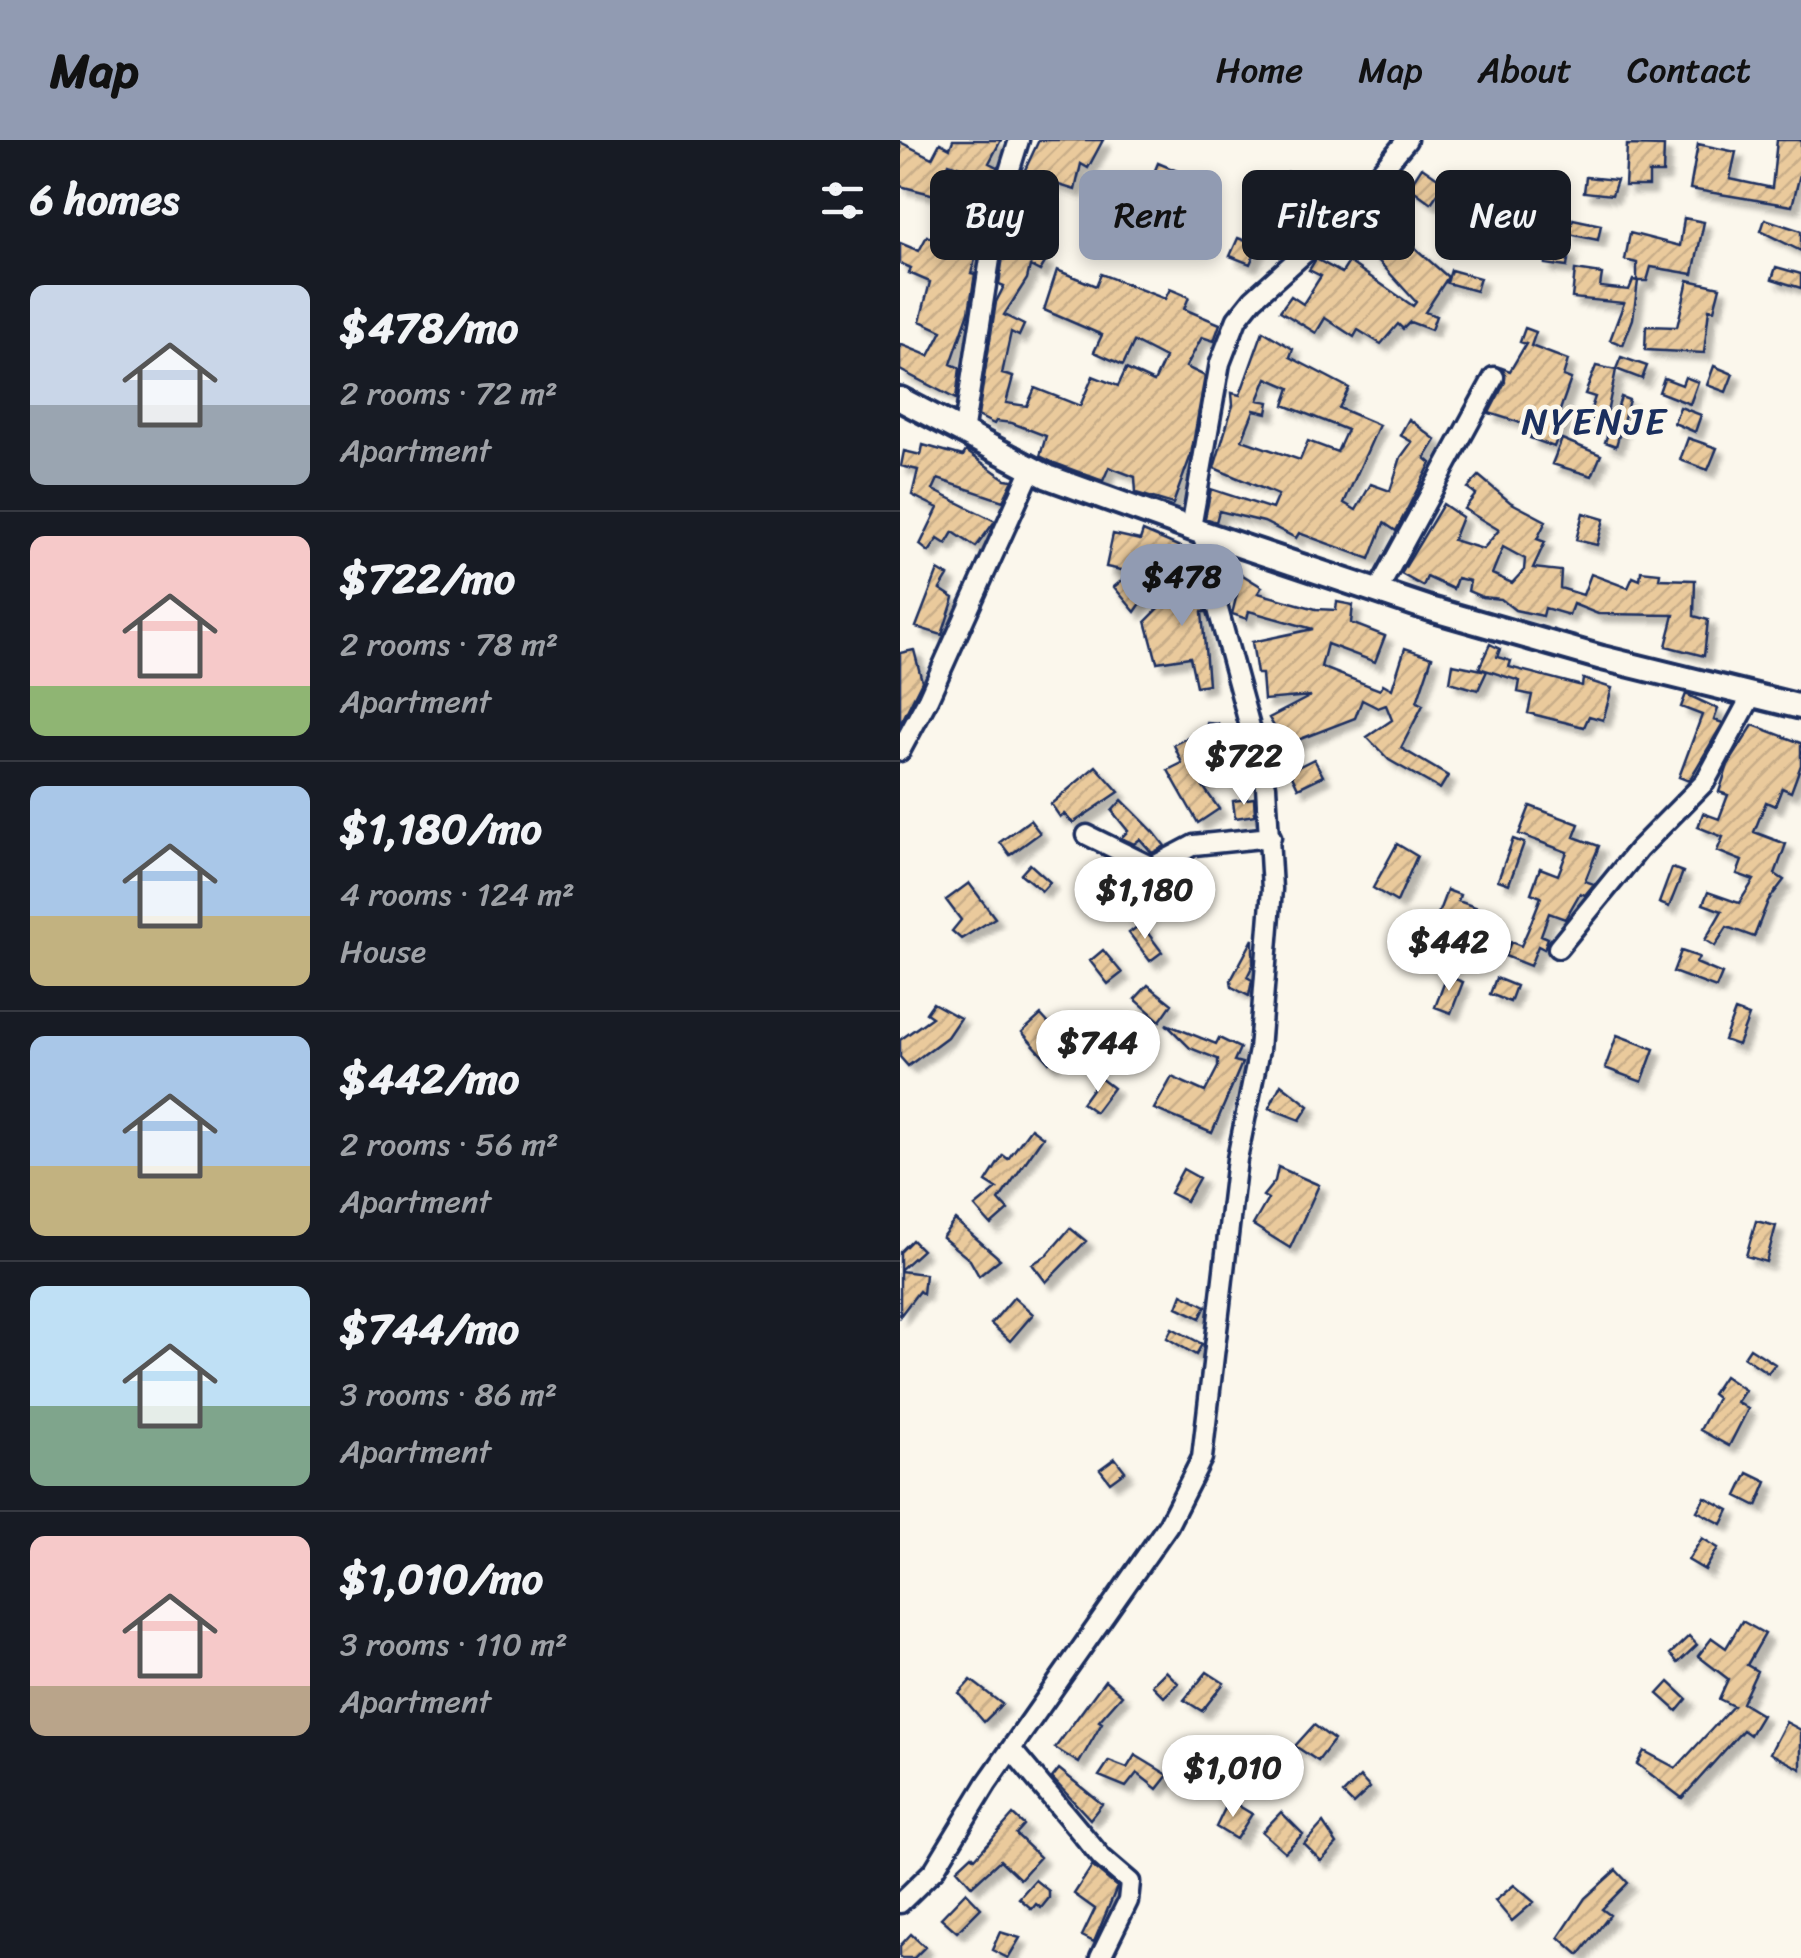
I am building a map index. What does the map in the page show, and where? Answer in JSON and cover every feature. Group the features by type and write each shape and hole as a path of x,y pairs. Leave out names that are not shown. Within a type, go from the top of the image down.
{"street":[{"path":"963,434 998,207 1019,140"},
{"path":"900,1903 934,1870 1010,1749 1168,1525 1202,1458 1237,1159 1260,1050 1272,889 1266,786 1197,531 1220,363 1238,319 1253,299 1338,223 1407,140"},
{"path":"1378,592 1494,377"},
{"path":"900,399 1032,468 1197,531 1378,592 1602,658 1801,707"},
{"path":"900,751 1032,468"},
{"path":"1558,948 1638,850 1705,782 1752,695"},
{"path":"1087,834 1152,867 1194,846 1271,837"},
{"path":"1010,1749 1102,1858 1130,1882 1128,1901 1100,1958"}],"building":[{"path":"953,140 1001,140 989,163 996,170 969,170 949,163 946,170 930,170 930,194 900,186 900,142 932,158 940,143 950,148"},
{"path":"1039,140 1103,140 1088,168 1081,164 1075,190 1059,185 1059,170 1025,170"},
{"path":"1777,140 1801,140 1801,170 1792,206 1690,189 1698,144 1736,152 1730,179 1772,188"},
{"path":"1627,145 1664,146 1663,173 1649,173 1649,186 1625,186"},
{"path":"1158,163 1175,170 1155,170"},
{"path":"1422,167 1435,176 1435,197 1431,203 1415,191 1415,178"},
{"path":"1586,177 1617,180 1612,195 1584,192"},
{"path":"1684,218 1704,222 1693,274 1651,267 1647,281 1638,281 1633,319 1623,345 1610,340 1624,303 1572,298 1575,270 1602,274 1600,287 1629,290 1633,280 1637,281 1637,263 1625,260 1630,233 1680,246"},
{"path":"1573,219 1601,225 1598,240 1571,234"},
{"path":"1765,219 1801,231 1801,251 1761,231"},
{"path":"927,236 930,260 975,260 969,312 951,364 960,368 956,399 900,370 900,344 929,356 942,331 920,321 930,282 909,273 911,268 900,263 900,243 919,251"},
{"path":"1238,238 1242,240 1242,260 1252,260 1250,264 1230,256"},
{"path":"1415,248 1448,277 1425,312 1436,316 1431,330 1410,322 1403,329 1398,324 1381,344 1358,330 1354,337 1325,318 1316,333 1280,311 1291,296 1303,304 1321,276 1309,270 1315,260 1342,273 1349,262 1413,306 1416,302 1378,260 1415,260"},
{"path":"1002,260 1046,261 1040,271 1030,266 1027,279 1004,315 1024,325 1019,336 1011,332 1002,374 1013,377 1006,403 1027,406 1035,388 1080,406 1093,376 1118,386 1126,369 1154,382 1165,358 1134,342 1123,365 1094,352 1102,335 1044,310 1057,270 1096,286 1101,274 1165,299 1170,289 1189,297 1184,309 1220,324 1214,341 1202,337 1186,367 1205,376 1191,455 1173,504 1136,493 1135,477 1109,467 1103,481 1054,463 1040,456 1046,436 1012,423 994,424 978,416 996,302 1004,286 999,284"},
{"path":"1546,260 1568,260 1567,267 1545,264"},
{"path":"1776,267 1801,274 1801,288 1772,279"},
{"path":"1451,270 1480,278 1476,291 1447,283"},
{"path":"1688,280 1720,287 1714,310 1709,309 1704,353 1645,350 1646,326 1677,327"},
{"path":"1525,328 1536,332 1531,346 1568,360 1563,376 1571,379 1559,413 1566,415 1554,447 1530,438 1534,427 1489,413 1505,382 1502,368 1510,371 1526,344 1520,342"},
{"path":"1263,331 1293,349 1290,357 1349,388 1339,408 1379,425 1344,503 1356,510 1371,484 1390,491 1401,457 1412,442 1400,435 1409,419 1436,440 1425,458 1431,463 1396,531 1384,523 1370,559 1299,533 1296,538 1264,522 1219,511 1216,522 1205,518 1211,489 1272,509 1278,495 1214,468 1233,405 1232,393 1240,395","holes":["1267,378 1290,388 1284,405 1347,430 1337,452 1308,441 1300,460 1242,440 1254,410 1267,413 1269,402 1258,400"]},
{"path":"1621,357 1647,366 1642,379 1616,369"},
{"path":"1596,366 1616,370 1607,413 1615,415 1621,397 1629,400 1616,446 1605,442 1610,427 1588,417 1595,397 1585,394"},
{"path":"1714,366 1733,374 1726,392 1707,385"},
{"path":"1685,377 1698,382 1690,404 1659,392 1664,378 1682,385"},
{"path":"1680,407 1701,415 1695,432 1674,423"},
{"path":"1688,438 1717,448 1708,470 1680,460"},
{"path":"1562,439 1601,455 1592,476 1552,464"},
{"path":"923,445 963,456 966,451 1005,479 1013,480 1003,501 938,479 933,490 995,521 976,547 953,532 946,544 938,539 929,552 920,545 938,508 912,495 918,470 901,466 904,451 921,455"},
{"path":"1479,476 1510,502 1546,521 1537,539 1545,542 1533,568 1561,571 1560,588 1583,595 1591,574 1628,588 1633,577 1640,580 1641,571 1660,573 1659,579 1695,580 1694,616 1708,620 1704,656 1666,646 1674,615 1598,614 1573,604 1569,615 1545,608 1543,616 1515,610 1501,599 1468,591 1470,581 1457,578 1453,589 1427,577 1423,586 1401,574 1443,504 1462,517 1453,540 1483,549 1499,530 1464,509 1476,494 1468,488","holes":["1503,547 1525,559 1524,570 1512,583 1492,574"]},
{"path":"1583,513 1604,519 1597,545 1576,540"},
{"path":"1143,531 1194,553 1197,569 1170,560 1159,576 1148,569 1137,589 1146,596 1135,612 1114,587 1132,572 1106,567 1113,534 1140,540"},
{"path":"1233,569 1262,587 1258,593 1316,609 1336,610 1337,602 1353,605 1351,623 1385,636 1375,662 1327,644 1321,667 1380,690 1383,684 1392,689 1405,648 1432,657 1417,702 1423,705 1401,748 1448,776 1440,789 1389,760 1367,737 1392,720 1386,705 1378,708 1362,700 1355,718 1285,745 1269,718 1311,696 1264,700 1262,674 1257,674 1252,642 1313,629 1249,611 1247,619 1232,614 1237,594 1225,583"},
{"path":"938,570 948,576 940,589 954,598 942,635 916,627"},
{"path":"1197,571 1206,612 1202,612 1208,684 1196,686 1190,657 1157,662 1146,621 1173,594 1183,592 1178,589"},
{"path":"1490,644 1500,649 1497,657 1511,661 1509,667 1582,686 1583,679 1612,688 1603,720 1589,716 1584,727 1528,713 1532,695 1518,692 1520,681 1479,668"},
{"path":"914,650 922,681 900,725 900,653"},
{"path":"1453,664 1487,671 1478,690 1450,682"},
{"path":"1686,694 1718,709 1714,720 1723,723 1689,781 1679,777 1702,715 1681,707"},
{"path":"1207,723 1218,724 1216,747 1229,771 1202,785 1219,809 1198,823 1168,770 1182,763 1174,745 1207,728"},
{"path":"1753,725 1801,743 1801,765 1791,792 1782,788 1775,806 1766,802 1754,832 1786,844 1775,874 1784,880 1768,901 1754,937 1727,927 1715,946 1705,940 1722,911 1703,904 1708,892 1739,903 1754,880 1737,874 1742,861 1717,851 1723,837 1698,827 1703,813 1719,819 1728,795 1719,792 1728,765"},
{"path":"1314,759 1323,776 1298,788 1290,771"},
{"path":"1096,766 1119,792 1073,823 1064,814 1060,817 1051,804"},
{"path":"1254,798 1255,815 1235,818 1233,801"},
{"path":"1122,800 1165,846 1152,853 1140,839 1134,844 1121,838 1128,831 1112,811"},
{"path":"1530,806 1579,824 1574,837 1599,846 1585,881 1594,884 1585,895 1580,893 1565,919 1549,913 1541,935 1548,938 1544,949 1538,946 1530,966 1505,956 1511,942 1521,946 1528,930 1541,897 1531,893 1540,868 1558,875 1567,852 1519,834"},
{"path":"1030,820 1040,833 1010,855 1000,842"},
{"path":"1513,839 1524,843 1509,884 1498,880"},
{"path":"1397,844 1417,856 1397,902 1373,888"},
{"path":"1107,860 1121,874 1106,889 1092,875"},
{"path":"1030,864 1050,882 1042,891 1021,874"},
{"path":"1672,868 1683,872 1669,907 1659,903"},
{"path":"969,883 995,918 961,939 952,931 961,920 946,900"},
{"path":"1447,890 1460,895 1458,901 1495,914 1480,936 1435,922"},
{"path":"1417,921 1442,931 1432,956 1407,946"},
{"path":"1141,924 1162,952 1150,961 1129,933"},
{"path":"1253,939 1253,965 1247,977 1252,980 1249,996 1232,987 1231,980"},
{"path":"1103,950 1122,973 1108,984 1090,961"},
{"path":"1681,951 1699,957 1696,963 1722,974 1716,988 1673,972"},
{"path":"1447,976 1463,982 1451,1013 1435,1007"},
{"path":"1496,978 1516,986 1510,1002 1490,994"},
{"path":"1148,985 1172,1004 1160,1021 1135,999"},
{"path":"933,1003 960,1018 947,1037 908,1066 900,1057 900,1040 932,1017 926,1013"},
{"path":"1735,1011 1749,1016 1738,1045 1724,1040"},
{"path":"1041,1015 1067,1044 1049,1062 1022,1032"},
{"path":"1166,1024 1216,1044 1219,1038 1240,1048 1234,1061 1242,1063 1212,1133 1154,1109 1172,1077 1205,1092 1218,1067 1218,1059 1190,1048"},
{"path":"1617,1035 1654,1049 1642,1082 1605,1068"},
{"path":"1100,1078 1113,1088 1095,1112 1082,1103"},
{"path":"1281,1084 1309,1106 1300,1120 1269,1108"},
{"path":"1031,1128 1043,1137 999,1200 1008,1210 991,1225 975,1207 997,1189 986,1182 1003,1155 1008,1159"},
{"path":"1278,1167 1319,1185 1290,1248 1253,1225 1268,1199 1263,1196 1275,1181"},
{"path":"1183,1169 1199,1178 1186,1201 1170,1193"},
{"path":"955,1220 1000,1259 979,1276 970,1260 942,1237"},
{"path":"1756,1221 1776,1226 1766,1262 1746,1256"},
{"path":"1070,1228 1086,1241 1046,1282 1032,1264 1047,1255"},
{"path":"912,1240 922,1250 900,1270 900,1252"},
{"path":"900,1271 925,1274 923,1294 919,1291 900,1316"},
{"path":"1182,1294 1206,1306 1200,1318 1177,1307"},
{"path":"1014,1297 1033,1314 1010,1341 991,1324"},
{"path":"1172,1328 1202,1344 1196,1355 1167,1338"},
{"path":"1750,1348 1775,1364 1768,1373 1744,1357"},
{"path":"1724,1376 1745,1390 1737,1402 1748,1409 1729,1446 1700,1430 1717,1398 1712,1394"},
{"path":"1115,1458 1125,1471 1110,1482 1100,1469"},
{"path":"1748,1473 1767,1482 1757,1506 1737,1496"},
{"path":"1705,1497 1729,1510 1722,1524 1697,1511"},
{"path":"1702,1538 1718,1548 1705,1570 1688,1560"},
{"path":"1742,1621 1765,1634 1747,1665 1757,1671 1742,1703 1762,1715 1750,1735 1743,1730 1682,1798 1637,1764 1644,1751 1676,1768 1733,1706 1719,1699 1728,1679 1698,1656 1712,1638 1726,1648"},
{"path":"1689,1636 1697,1645 1678,1663 1670,1654"},
{"path":"1166,1671 1178,1683 1164,1697 1152,1685"},
{"path":"1207,1672 1224,1683 1202,1711 1184,1700"},
{"path":"971,1680 1002,1704 984,1722 959,1693"},
{"path":"1105,1680 1122,1695 1099,1721 1102,1723 1079,1763 1055,1748"},
{"path":"1669,1682 1687,1699 1677,1711 1658,1694"},
{"path":"1786,1722 1801,1730 1801,1769 1770,1753"},
{"path":"1314,1725 1334,1740 1318,1761 1295,1746"},
{"path":"1135,1755 1168,1775 1157,1789 1137,1773 1126,1787 1099,1776 1109,1761 1127,1768"},
{"path":"1059,1769 1102,1804 1090,1819 1052,1778"},
{"path":"1360,1777 1370,1788 1353,1804 1343,1794"},
{"path":"1229,1800 1252,1814 1236,1839 1216,1827"},
{"path":"1281,1812 1303,1834 1285,1852 1262,1832"},
{"path":"1013,1815 1024,1825 1016,1834 1040,1857 1020,1879 1000,1860 972,1886 957,1869 972,1855 975,1858"},
{"path":"1323,1823 1337,1844 1321,1861 1304,1844"},
{"path":"1092,1866 1117,1887 1094,1942 1082,1936 1095,1909 1074,1894"},
{"path":"1616,1870 1628,1883 1602,1909 1610,1915 1579,1955 1559,1937 1585,1898"},
{"path":"1035,1880 1049,1891 1049,1898 1041,1908 1036,1904 1032,1909 1019,1898"},
{"path":"1514,1885 1534,1902 1512,1921 1495,1901"},
{"path":"966,1892 981,1908 957,1932 941,1918"},
{"path":"1000,1932 1020,1938 1008,1958 992,1950"},
{"path":"911,1934 925,1947 914,1958 900,1958 900,1946"}],"district":[{"name":"NYENJE","path":"1595,421"}]}
